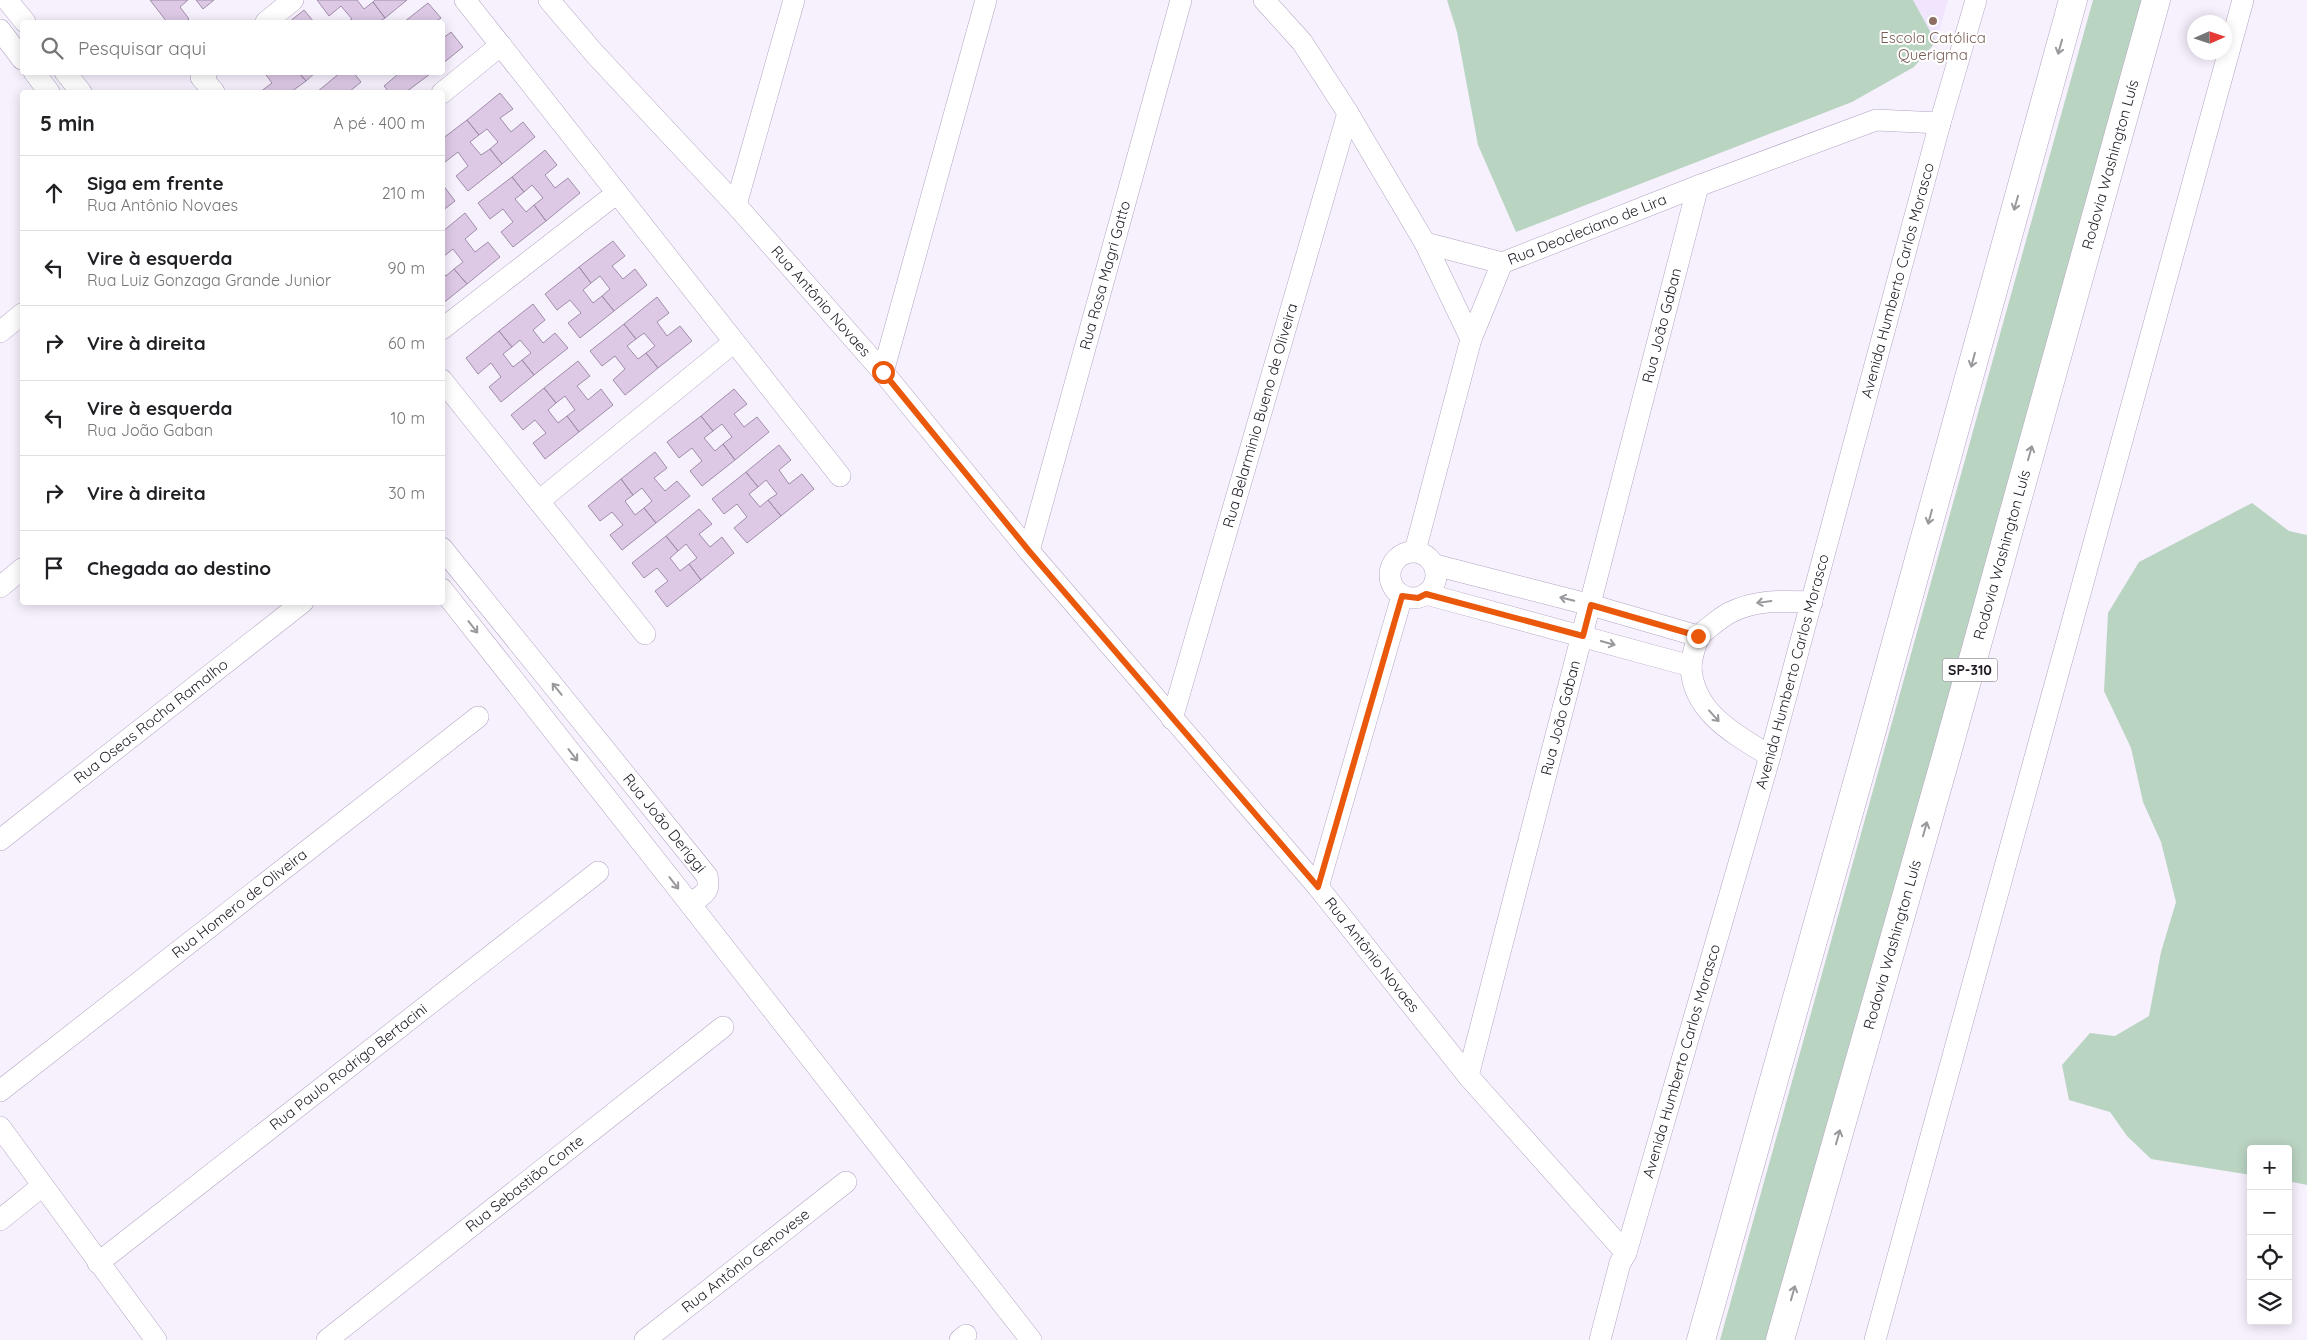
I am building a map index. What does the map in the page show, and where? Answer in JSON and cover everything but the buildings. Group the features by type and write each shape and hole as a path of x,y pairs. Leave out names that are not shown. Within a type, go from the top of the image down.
{"highway":[{"path":"1701,1340 1867,748 2073,0"},
{"name":"Rodovia Washington Luís","path":"1780,1340 1948,751 2156,0"}],"street":[{"path":"8,0 23,20"},
{"path":"268,20 293,0"},
{"path":"465,0 840,476"},
{"name":"Rua Antônio Novaes","path":"549,0 594,53 736,205 883,372 1029,551 1318,887 1468,1076 1626,1253"},
{"path":"736,205 794,0"},
{"path":"883,372 986,0"},
{"name":"Rua Rosa Magri Gatto","path":"1029,551 1181,0"},
{"path":"1264,0 1302,42 1348,113 1426,243 1471,340"},
{"name":"Avenida Humberto Carlos Morasco","path":"1600,1340 1620,1263 1626,1253 1770,756 1940,123 1976,0"},
{"path":"1875,1340 2243,0"},
{"path":"0,30 20,56"},
{"path":"445,91 501,46"},
{"path":"36,75 48,90"},
{"path":"67,75 78,90"},
{"path":"203,75 201,77 212,90"},
{"name":"Rua Belarminio Bueno de Oliveira","path":"1172,718 1348,113"},
{"name":"Rua Deocleciano de Lira","path":"1426,243 1502,263 1698,186 1876,120 1940,123"},
{"name":"Rua João Gaban","path":"1468,1076 1698,186"},
{"path":"445,327 617,193"},
{"path":"1415,551 1471,340 1502,263"},
{"path":"0,332 20,316"},
{"path":"539,500 734,342"},
{"path":"445,384 645,634"},
{"path":"1415,551 1430,558 1434,565 1435,581 1426,594 1418,598 1402,596 1391,584 1390,568 1400,555 1415,551"},
{"name":"Rua João Deriggi","path":"445,552 707,876 709,885 706,892 690,904 445,593"},
{"path":"1434,565 1591,605 1698,636"},
{"path":"0,587 20,571"},
{"path":"1426,594 1691,666"},
{"path":"1318,887 1402,596"},
{"path":"1770,756 1736,736 1714,718 1697,694 1691,666 1698,636 1728,614 1754,604 1774,601 1812,602"},
{"name":"Rua Oseas Rocha Ramalho","path":"0,840 299,605"},
{"name":"Rua Homero de Oliveira","path":"0,1091 478,717"},
{"name":"Rua Paulo Rodrigo Bertacini","path":"98,1263 598,872"},
{"path":"690,904 1032,1340"},
{"name":"Rua Sebastião Conte","path":"327,1340 723,1026"},
{"path":"0,1127 156,1340"},
{"name":"Rua Antônio Genovese","path":"645,1340 846,1182"},
{"path":"0,1220 42,1186"}],"shaded area":[{"name":"Escola Católica Querigma","path":"1913,0 1948,0 1936,42"}],"green space":[{"path":"1447,0 1913,0 1936,42 1914,67 1852,102 1516,232 1478,145 1457,32"},
{"path":"2093,0 2144,0 1769,1340 1720,1340"},
{"path":"2252,503 2289,531 2307,535 2307,1185 2292,1182 2292,1145 2247,1145 2247,1174 2151,1159 2127,1136 2110,1112 2069,1100 2062,1065 2090,1033 2115,1036 2149,1016 2161,952 2176,902 2161,842 2143,802 2131,748 2104,691 2108,613 2139,562"}],"place":[{"name":"Escola Católica Querigma","path":"1933,21"}],"route":[{"path":"883,372 1029,551 1318,887 1402,596 1418,598 1426,594 1583,636 1591,605 1698,636"}]}
